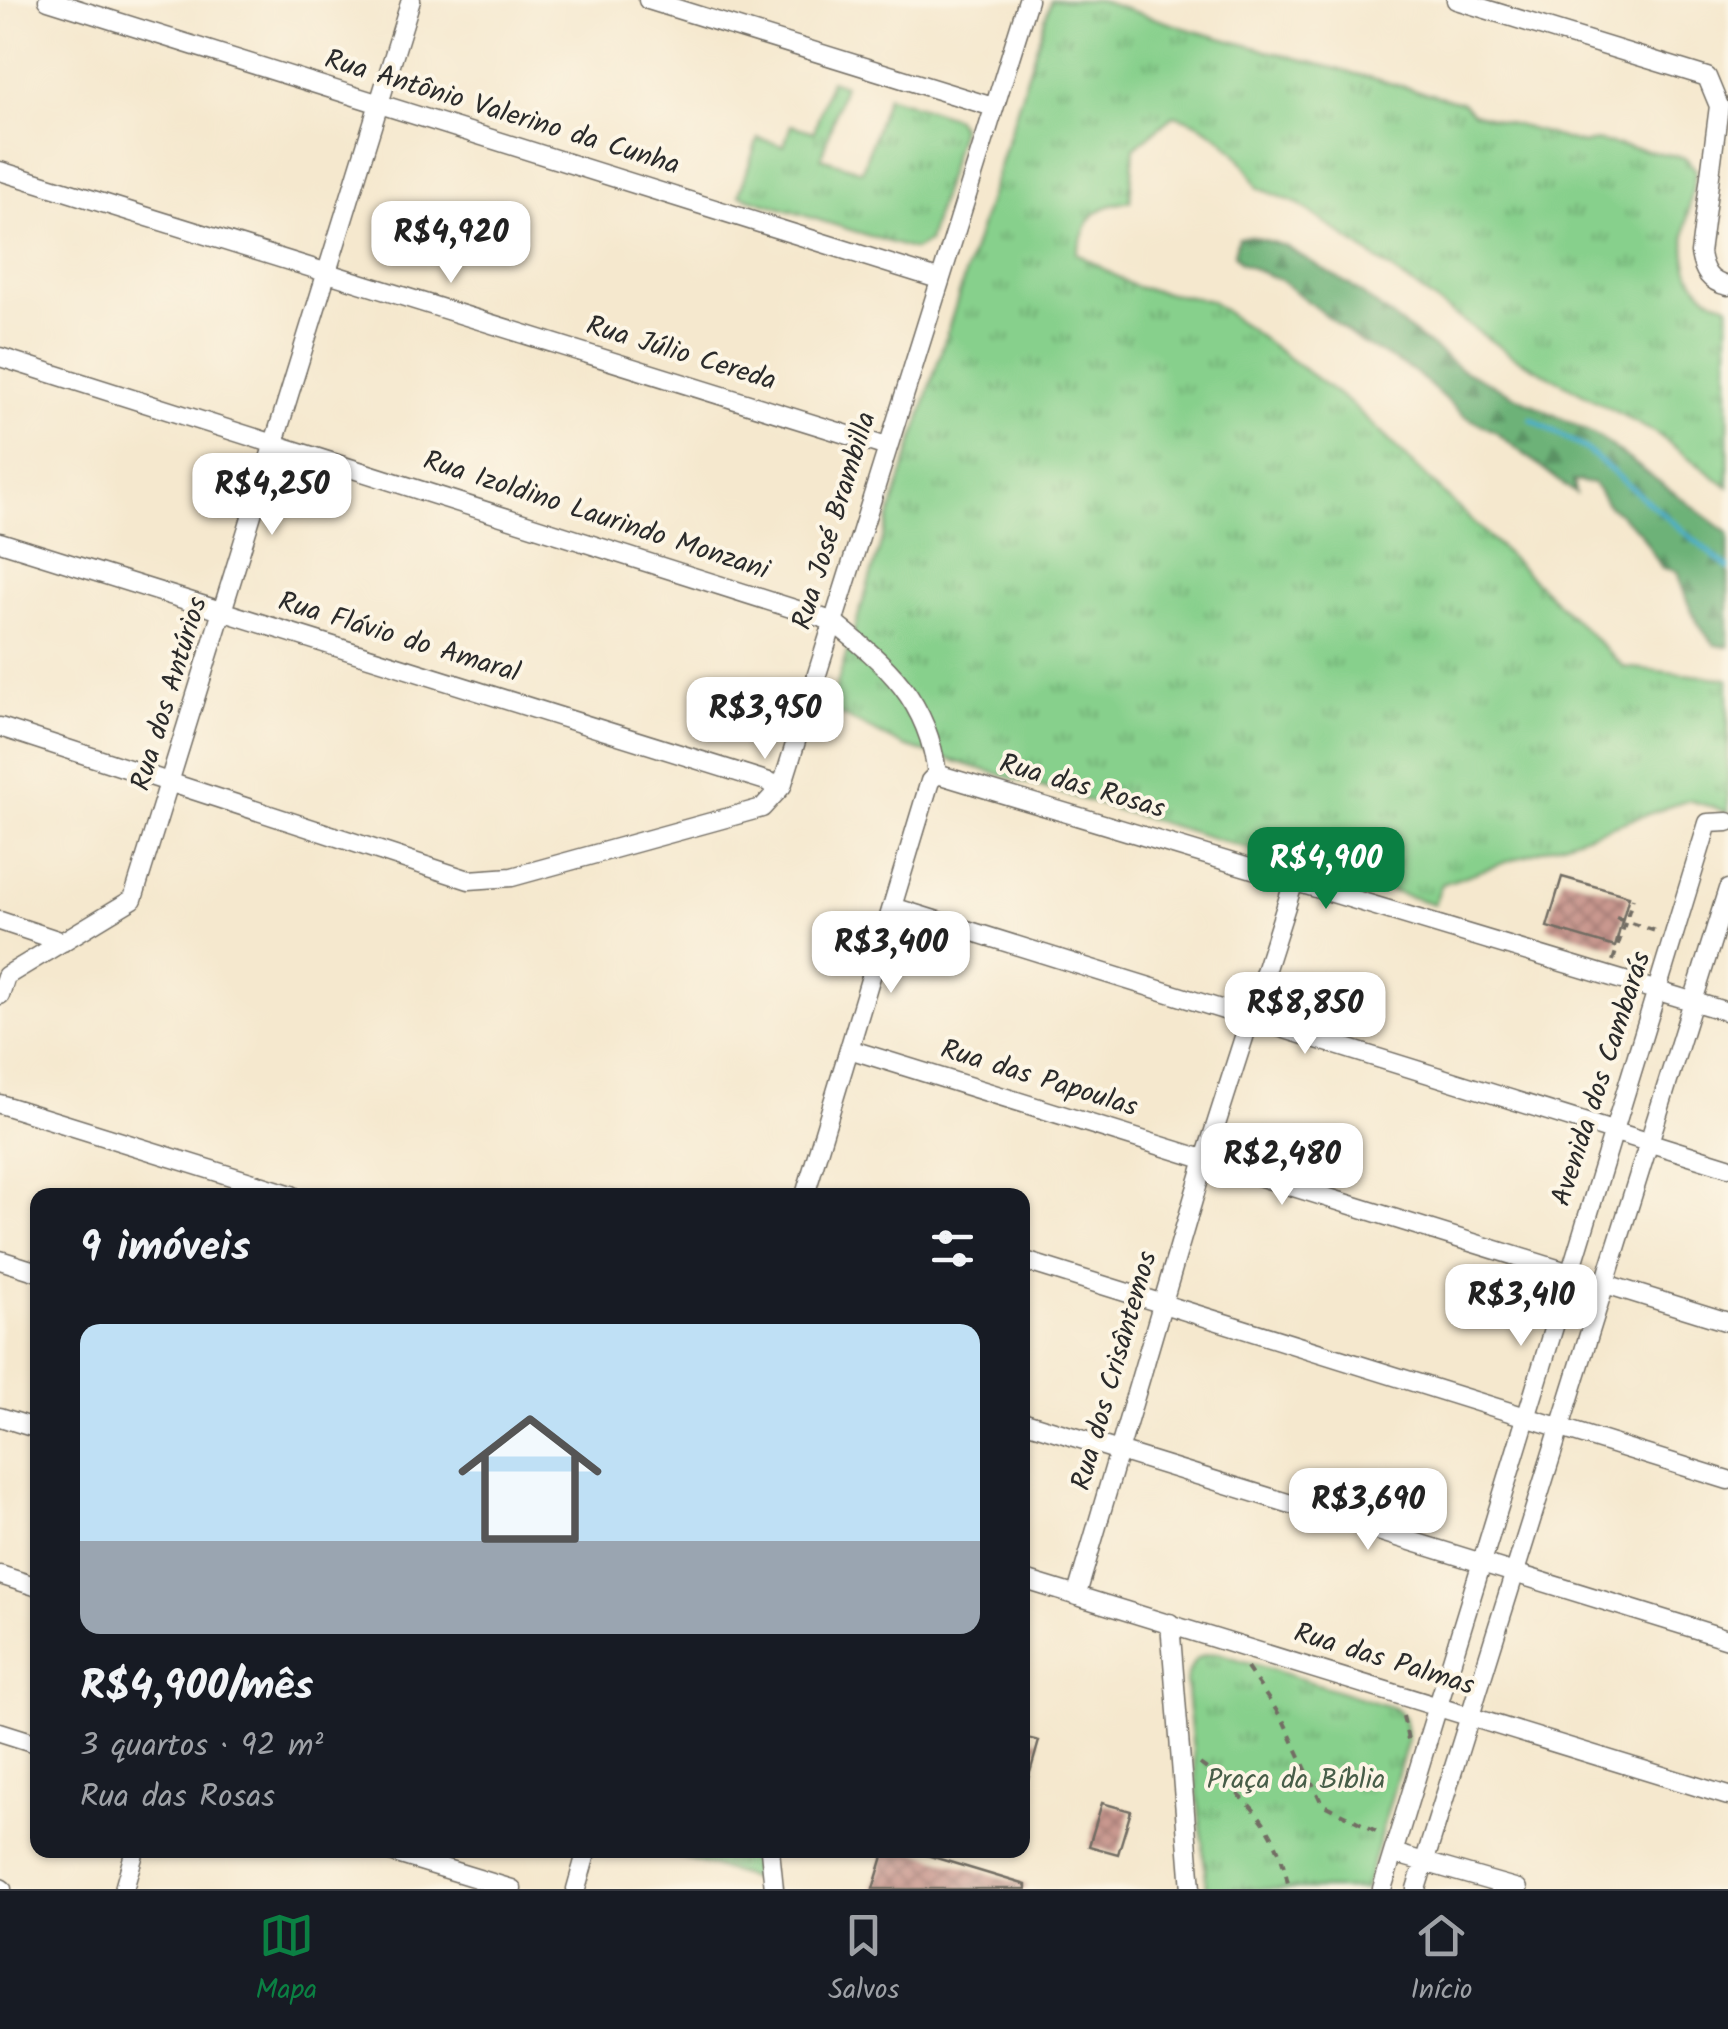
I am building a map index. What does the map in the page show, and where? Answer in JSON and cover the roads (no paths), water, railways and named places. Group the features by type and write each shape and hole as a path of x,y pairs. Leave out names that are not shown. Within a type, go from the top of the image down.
{"street":[{"name":"Rua Antônio Valerino da Cunha","path":"48,0 938,278"},
{"name":"Rua dos Antúrios","path":"0,995 6,976 133,899 411,0"},
{"path":"648,0 993,107"},
{"name":"Rua José Brambilla","path":"782,786 1028,0"},
{"path":"1461,1 1706,77 1719,106 1700,252 1703,269 1717,283 1728,286"},
{"name":"Rua Júlio Cereda","path":"0,171 887,447"},
{"name":"Rua Izoldino Laurindo Monzani","path":"0,357 832,621"},
{"name":"Rua Flávio do Amaral","path":"0,542 782,786"},
{"path":"811,1188 930,781 937,774 932,736 909,693 873,654 832,621"},
{"path":"0,727 470,880 512,877 762,808 782,786"},
{"name":"Rua das Rosas","path":"937,774 1295,878 1728,1012"},
{"name":"Avenida dos Cambarás","path":"1382,1889 1479,1563 1676,938 1708,822 1728,822"},
{"name":"Rua dos Crisântemos","path":"1077,1594 1122,1452 1205,1159 1295,878"},
{"path":"1416,1889 1728,890"},
{"path":"894,907 1728,1167"},
{"path":"0,921 63,942"},
{"name":"Rua das Papoulas","path":"849,1049 1728,1322"},
{"path":"0,1104 270,1188"},
{"path":"0,1260 30,1269"},
{"path":"1030,1263 1728,1480"},
{"path":"0,1417 30,1426"},
{"path":"1030,1423 1728,1640"},
{"path":"0,1575 30,1584"},
{"name":"Rua das Palmas","path":"1030,1581 1728,1796"},
{"path":"1170,1623 1191,1889"},
{"path":"0,1732 30,1741"},
{"path":"1393,1853 1518,1889"},
{"path":"124,1889 134,1858"},
{"path":"410,1858 512,1889"},
{"path":"576,1889 585,1858"},
{"path":"771,1858 774,1889"}],"waterway":[{"path":"1531,419 1584,448 1728,568"}],"park label":[{"name":"Praça da Bíblia","path":"1296,1780"}]}
